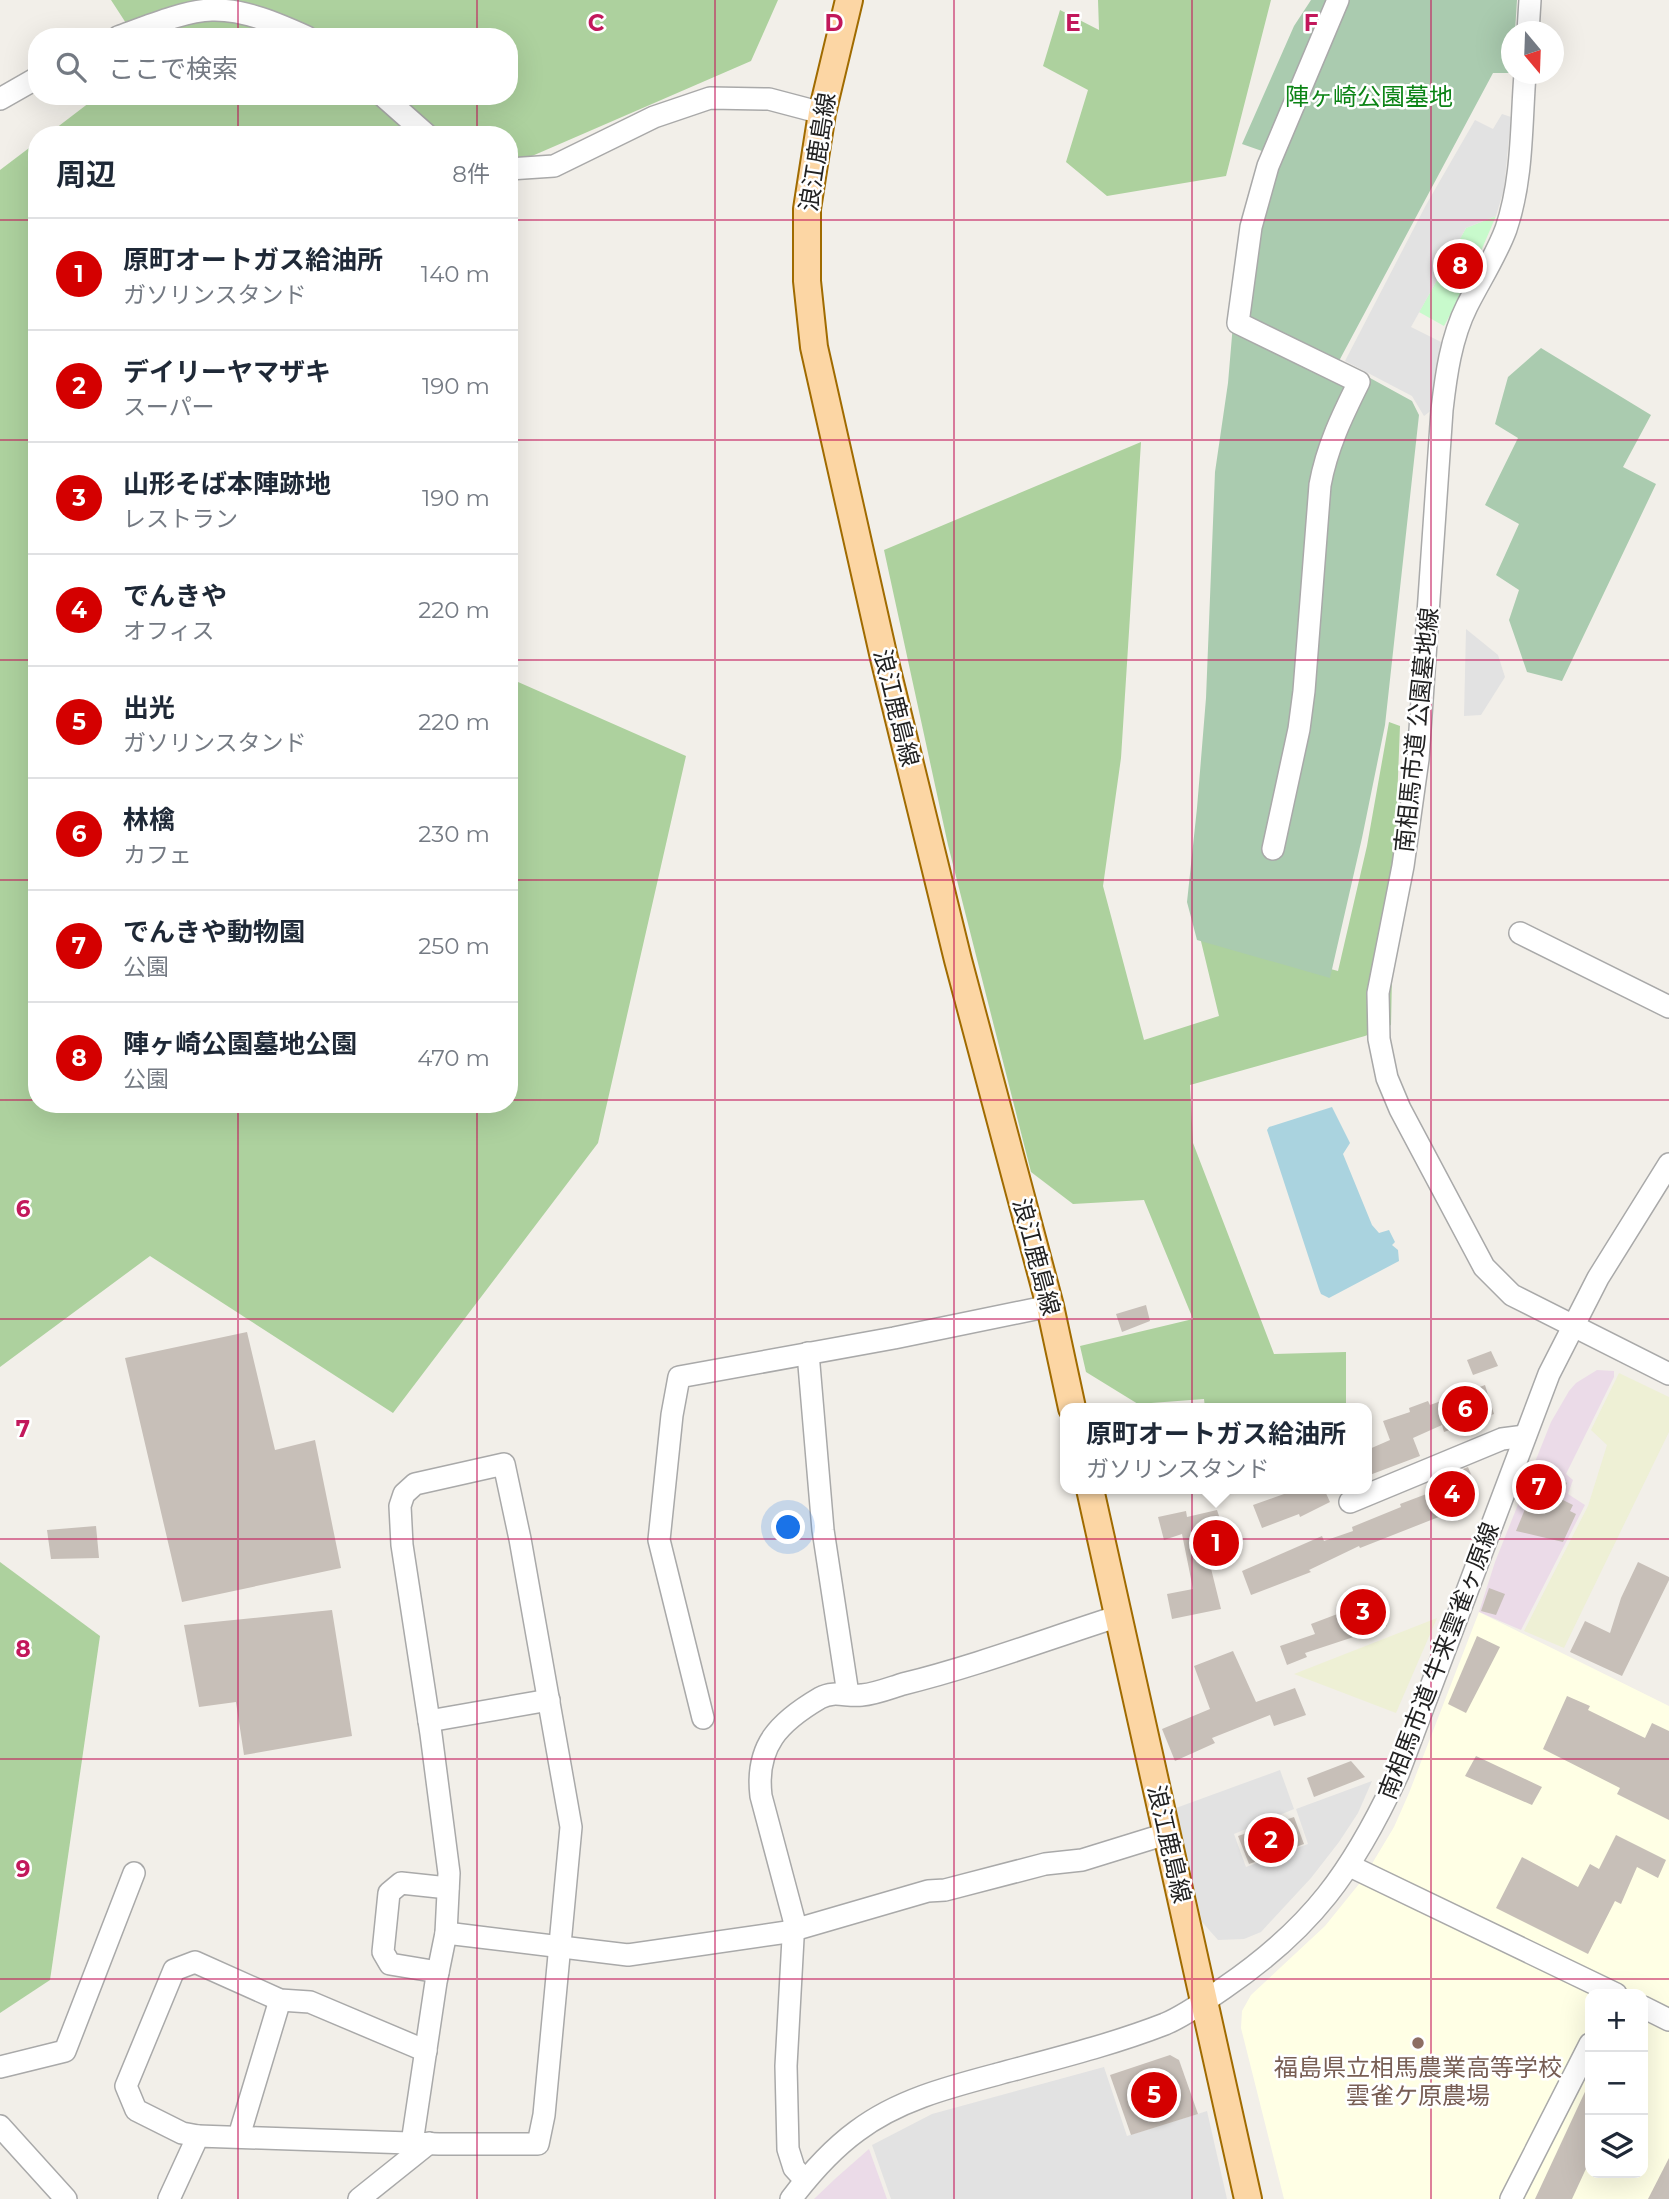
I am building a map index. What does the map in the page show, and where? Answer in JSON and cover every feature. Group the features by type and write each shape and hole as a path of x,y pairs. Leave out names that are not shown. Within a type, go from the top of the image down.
{"main road":[{"name":"浪江鹿島線","path":"849,0 822,113 807,209 807,281 814,347 881,645 955,947 1050,1306 1071,1403"},
{"name":"浪江鹿島線","path":"1091,1494 1248,2199"}],"street":[{"path":"1273,849 1299,729 1320,485 1325,456 1359,382 1238,323 1251,227 1268,166 1338,0"},
{"path":"1529,21 1530,0"},
{"path":"143,28 212,9 261,18 285,28"},
{"path":"0,99 28,83"},
{"name":"南相馬市道 公園墓地線","path":"1524,84 1518,170 1506,228 1495,256 1467,306 1446,373 1419,759 1403,866 1378,993 1379,1039 1387,1078 1400,1109 1484,1267 1512,1295 1669,1374"},
{"path":"518,168 554,166 654,117 710,98 769,99 822,113"},
{"path":"393,105 417,126"},
{"path":"1520,933 1669,1007"},
{"name":"南相馬市道 牛来雲雀ヶ原線","path":"791,2199 805,2180 858,2130 905,2104 953,2087 1113,2043 1169,2022 1238,1978 1302,1926 1350,1866 1375,1823 1398,1774 1549,1374 1598,1278 1669,1164"},
{"path":"703,1718 659,1539 679,1377 1050,1306"},
{"path":"808,1353 821,1508 848,1694"},
{"path":"1372,1493 1502,1439 1525,1436"},
{"path":"359,2199 421,2143 426,2051 446,1933 449,1873 407,1580 400,1506 404,1494 415,1484 504,1464 571,1827 544,2115 538,2144 421,2143 198,2136 183,2133 136,2110 127,2086 174,1970 195,1962 280,2000 310,2002 426,2051"},
{"path":"1350,1502 1369,1494"},
{"path":"805,2180 794,2168 788,2149 786,2066 794,1930 792,1909 761,1796 759,1777 762,1757 769,1741 781,1726 826,1695 836,1692 861,1695 910,1683 1119,1616"},
{"path":"429,1721 549,1700"},
{"path":"446,1933 628,1955 794,1930 928,1891 945,1890 1045,1864 1082,1860 1166,1834"},
{"path":"1350,1866 1606,1989"},
{"path":"0,2067 65,2051 134,1873"},
{"path":"438,1972 390,1964 383,1952 389,1893 401,1883 448,1888"},
{"path":"239,2136 280,2000"},
{"path":"1648,2010 1669,2020"},
{"path":"1511,2199 1585,2052"},
{"path":"0,2126 66,2199"},
{"path":"169,2199 198,2136"}],"shaded area":[{"path":"1502,114 1511,117 1504,189 1496,216 1466,228 1411,327 1443,343 1435,374 1433,409 1424,416 1412,396 1345,361 1426,205 1475,120 1493,129"},
{"path":"1466,629 1498,655 1505,677 1481,715 1464,716"},
{"path":"1597,1370 1614,1371 1614,1377 1566,1474 1573,1480 1568,1494 1585,1505 1521,1630 1479,1612 1495,1562 1551,1422 1576,1383"},
{"path":"1619,1373 1669,1397 1669,1432 1564,1648 1524,1631 1588,1506 1607,1445 1591,1430"},
{"path":"1479,1612 1669,1706 1669,2012 1648,2002 1648,1989 1625,1989 1370,1867 1394,1827"},
{"path":"1437,1618 1396,1713 1294,1674"},
{"path":"1280,1770 1294,1809 1234,1834 1246,1867 1308,1844 1296,1809 1372,1781 1358,1813 1339,1842 1311,1878 1261,1932 1244,1939 1218,1940 1202,1922 1176,1808"},
{"name":"福島県立相馬農業高等学校 雲雀ケ原農場","path":"1363,1879 1591,1989 1585,1989 1585,2178 1648,2178 1648,2018 1669,2029 1669,2199 1284,2199 1241,2028 1242,2011 1251,1995 1325,1926"},
{"path":"1104,2067 1127,2136 1207,2111 1227,2199 891,2199 872,2145 932,2114"},
{"path":"869,2149 887,2199 814,2199 836,2178"}],"green space":[{"path":"111,0 778,0 751,61 518,162 518,126 59,126 86,105 518,105 518,28 129,28"},
{"path":"1098,0 1271,0 1226,176 1107,196 1066,162 1088,90 1043,66 1060,10 1099,30"},
{"name":"陣ヶ崎公園墓地","path":"1311,0 1517,0 1516,21 1501,21 1501,73 1493,73 1339,361 1412,401 1419,415 1385,725 1330,978 1197,940 1187,902 1206,698 1215,472 1228,383 1243,231 1252,181 1262,151 1242,144 1294,26"},
{"path":"28,149 28,1113 518,1113 518,682 686,756 598,1143 393,1413 150,1256 0,1367 0,170"},
{"path":"1496,216 1466,286 1444,326 1419,312 1466,228"},
{"path":"1541,348 1651,415 1623,467 1656,484 1562,681 1527,672 1509,620 1519,590 1496,575 1519,524 1485,505 1518,438 1495,424 1508,377"},
{"path":"1141,442 1121,758 1103,886 1144,1040 1219,1016 1199,933 1338,971 1367,846 1389,722 1400,726 1391,1025 1365,1036 1190,1085 1193,1143 1274,1354 1346,1352 1346,1403 1204,1403 1204,1399 1136,1403 1086,1372 1080,1346 1193,1319 1144,1200 1073,1204 1031,1172 948,845 884,550"},
{"path":"0,1562 100,1636 50,1980 0,2013"}],"water":[{"path":"1332,1107 1350,1143 1343,1154 1372,1225 1379,1233 1389,1230 1395,1242 1392,1245 1398,1250 1399,1261 1329,1298 1321,1294 1319,1289 1267,1130 1269,1127"}],"building":[{"path":"1146,1305 1150,1321 1122,1332 1116,1314"},
{"path":"247,1332 275,1450 315,1440 341,1568 182,1602 125,1358"},
{"path":"1491,1351 1498,1366 1473,1375 1467,1360"},
{"path":"1485,1385 1494,1414 1444,1432 1442,1425 1413,1438 1420,1456 1372,1474 1372,1448 1390,1440 1383,1421 1410,1412 1409,1408 1428,1401 1430,1405"},
{"path":"1468,1467 1473,1479 1459,1509 1360,1548 1359,1546 1309,1570 1311,1572 1251,1595 1242,1571 1322,1536 1324,1541 1353,1531 1352,1527 1437,1490 1433,1482"},
{"path":"1546,1470 1567,1483 1559,1498 1573,1505 1570,1511 1576,1514 1563,1542 1516,1531 1530,1497"},
{"path":"1284,1494 1326,1494 1330,1502 1300,1517 1299,1514 1262,1528 1253,1505"},
{"path":"1217,1510 1221,1522 1201,1528 1221,1609 1172,1619 1167,1594 1193,1589 1182,1534 1164,1540 1158,1517 1186,1511 1187,1517"},
{"path":"96,1526 99,1558 51,1559 47,1530"},
{"path":"1638,1562 1669,1577 1669,1580 1622,1676 1570,1652 1585,1621 1610,1633 1621,1598"},
{"path":"1489,1588 1505,1594 1496,1615 1481,1611"},
{"path":"1377,1599 1387,1626 1305,1653 1307,1657 1287,1665 1280,1646 1315,1634 1311,1624"},
{"path":"332,1610 352,1736 244,1755 236,1702 199,1707 184,1625"},
{"path":"1477,1636 1500,1647 1466,1713 1448,1704"},
{"path":"1233,1651 1256,1702 1295,1688 1306,1715 1274,1726 1270,1715 1212,1738 1215,1743 1175,1761 1162,1729 1210,1709 1194,1666"},
{"path":"1567,1696 1590,1706 1588,1710 1645,1738 1652,1723 1669,1731 1669,1820 1617,1794 1620,1788 1543,1749"},
{"path":"1476,1756 1542,1787 1532,1805 1465,1776"},
{"path":"1351,1761 1365,1777 1314,1797 1307,1778"},
{"path":"1294,1817 1304,1844 1249,1864 1238,1836"},
{"path":"1616,1835 1666,1860 1658,1878 1637,1867 1621,1904 1615,1901 1588,1954 1496,1908 1522,1857 1578,1887 1590,1864 1599,1869"},
{"path":"1170,2055 1179,2060 1198,2114 1131,2135 1110,2075"},
{"path":"1585,2092 1585,2171 1572,2199 1535,2199"},
{"path":"1669,2158 1669,2199 1648,2199"}],"place":[{"name":"陣ヶ崎公園墓地公園","path":"1460,266"},
{"name":"林檎","path":"1465,1409"},
{"name":"でんきや動物園","path":"1539,1487"},
{"name":"でんきや","path":"1452,1494"},
{"name":"原町オートガス給油所","path":"1216,1543"},
{"name":"山形そば本陣跡地","path":"1363,1612"},
{"name":"デイリーヤマザキ","path":"1271,1840"},
{"name":"福島県立相馬農業高等学校 雲雀ケ原農場","path":"1418,2043"},
{"name":"出光","path":"1154,2095"}]}
